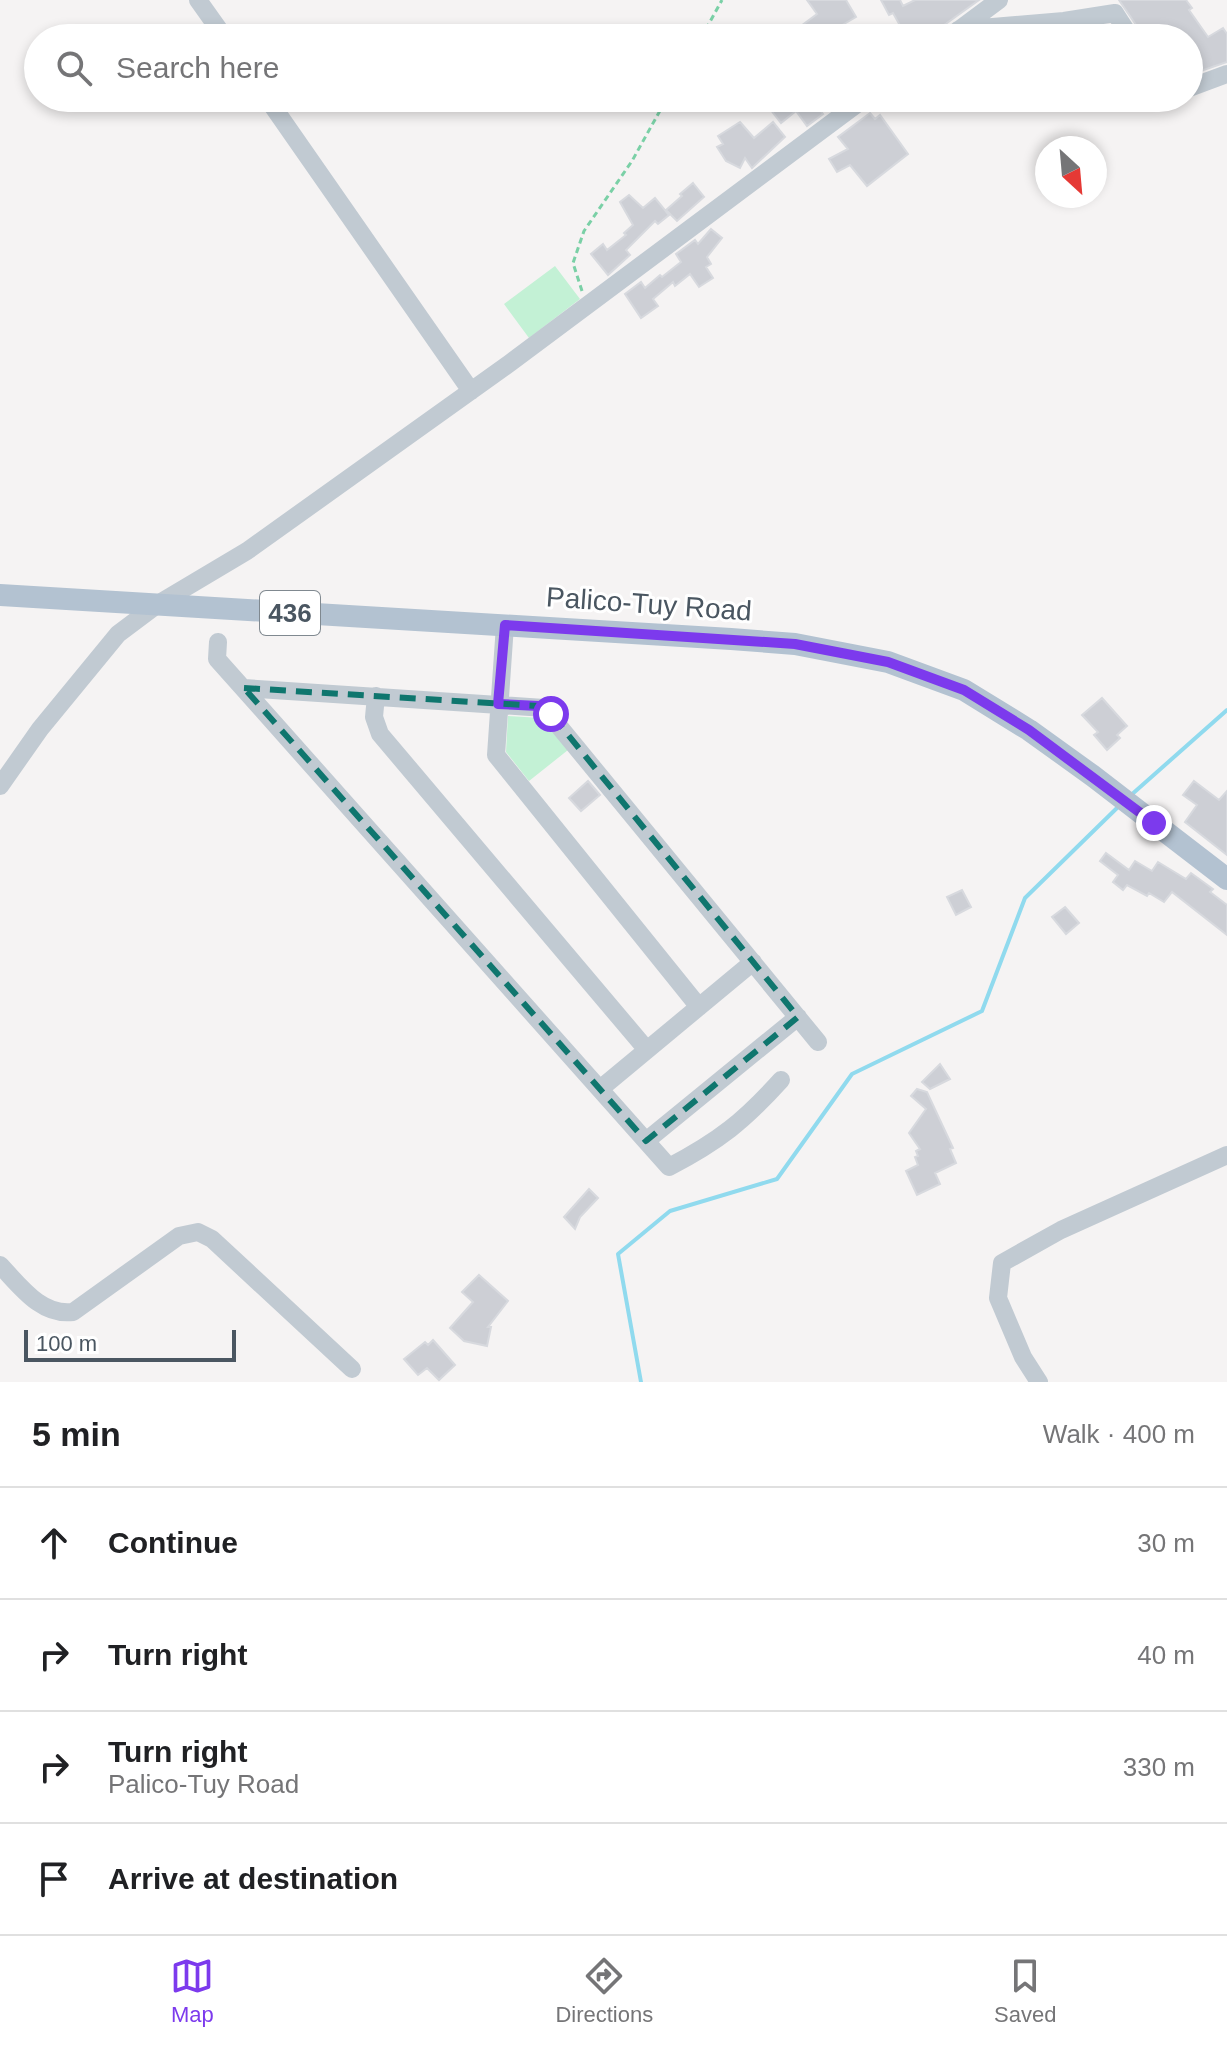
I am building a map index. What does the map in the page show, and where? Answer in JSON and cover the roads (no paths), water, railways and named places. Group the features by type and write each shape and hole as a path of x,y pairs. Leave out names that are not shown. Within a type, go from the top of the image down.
{"main road":[{"name":"Palico-Tuy Road","path":"0,595 795,644 888,662 964,690 1029,730 1227,879"}],"street":[{"path":"198,0 215,24"},
{"path":"967,24 999,0"},
{"path":"1038,24 1115,13 1122,24"},
{"path":"1203,83 1227,74"},
{"path":"277,112 471,391"},
{"path":"0,786 40,729 118,634 158,604 247,551 471,391 846,112"},
{"path":"505,625 496,755 699,1007"},
{"path":"218,642 217,659 669,1167 732,1130 781,1080"},
{"path":"244,688 539,706 551,714 818,1042"},
{"path":"376,696 374,717 380,734 647,1050"},
{"path":"600,1089 753,962"},
{"path":"646,1141 798,1017"},
{"path":"1039,1382 1023,1357 998,1298 1002,1263 1061,1230 1227,1155"},
{"path":"0,1265 35,1302 58,1314 73,1312 179,1236 198,1232 212,1239 352,1369"}],"waterway":[{"path":"1130,796 1227,710"},
{"path":"641,1382 618,1254 670,1211 777,1179 852,1074 982,1011 1025,898 1118,807"}]}
